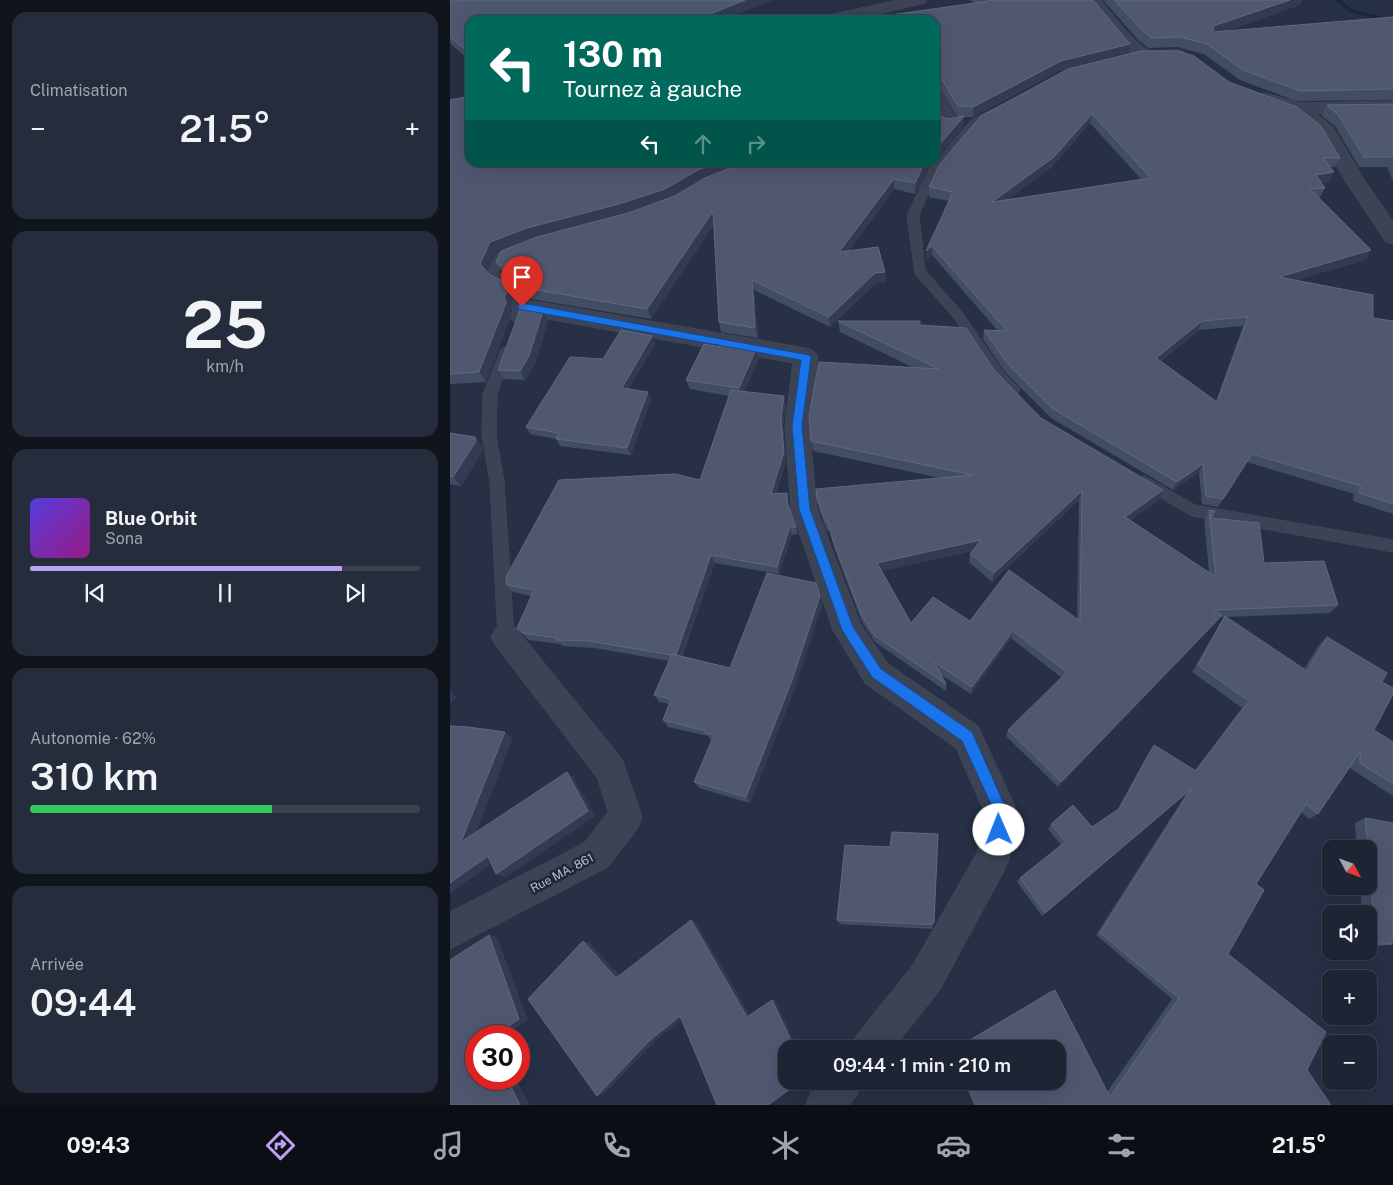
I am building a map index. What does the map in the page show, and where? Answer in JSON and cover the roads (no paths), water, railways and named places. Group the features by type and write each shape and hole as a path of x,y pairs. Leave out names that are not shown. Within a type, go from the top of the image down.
{"street":[{"path":"873,15 919,0"},
{"path":"1092,0 1132,46 1144,55 1177,54 1191,58"},
{"path":"1250,92 1299,109 1326,131 1356,182 1393,237"},
{"path":"1299,109 1393,107"},
{"path":"522,307 806,357 797,426 804,509 848,630 876,673 967,737 1003,815 992,859 926,978 876,1040"},
{"name":"Rue MA. 861","path":"450,931 596,855 626,816 611,770 506,637"},
{"path":"825,1105 837,1090"}],"lane":[{"path":"1126,60 1144,55"},
{"path":"940,163 975,122 1001,108"},
{"path":"942,121 975,122"},
{"path":"936,167 913,215 919,271 958,315 999,376 1019,396"},
{"path":"506,637 497,482 489,435 490,394 522,307 524,291 499,280 493,273 500,257 519,250"},
{"path":"1134,476 1192,510 1393,546"}],"waterway":[{"path":"1337,0 1351,11 1393,21"}]}
